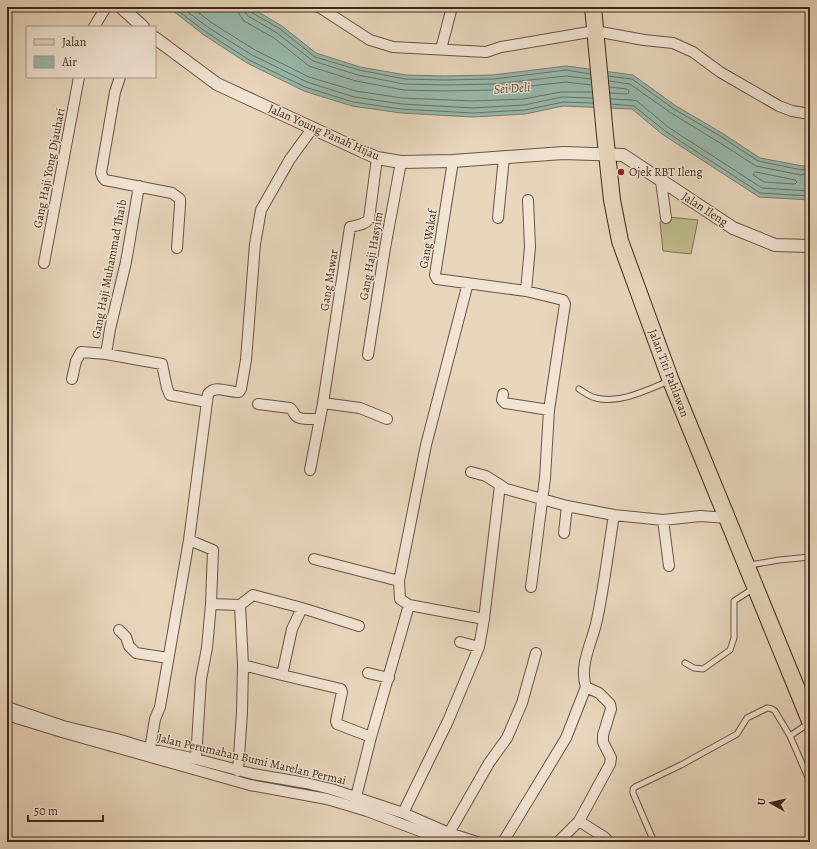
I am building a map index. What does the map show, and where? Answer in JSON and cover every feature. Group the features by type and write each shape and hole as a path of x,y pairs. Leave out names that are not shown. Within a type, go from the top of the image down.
{"main road":[{"name":"Jalan Titi Pahlawan","path":"593,7 612,200 620,241 671,381 810,722"}],"street":[{"path":"95,26 106,7"},
{"path":"121,7 138,25"},
{"path":"319,7 370,40 393,47 486,52 500,47 595,31 672,44 692,52 720,72 779,106 792,111 810,114"},
{"path":"441,49 452,7"},
{"name":"Jalan Young Panah Hijau","path":"156,39 217,84 377,158 401,162 453,161 563,153 608,154"},
{"name":"Gang Haji Yong Djauhari","path":"44,263 79,78"},
{"name":"Gang Haji Muhammad Thaib","path":"106,354 110,329 126,262 139,186 106,180 102,178 101,173 115,92 120,78"},
{"path":"150,749 155,719 160,707 189,540 208,394 210,390 215,388 234,392 239,392 241,389 246,360 255,244 262,210 290,159 312,129"},
{"name":"Jalan Ileng","path":"608,154 623,155 733,228 775,245 810,246"},
{"path":"498,218 504,157"},
{"name":"Gang Mawar","path":"310,470 323,404 350,227 367,222 369,219 377,158"},
{"name":"Gang Wakaf","path":"453,161 434,275 437,279 526,291 563,300 565,304 549,410 545,478 541,498 531,587"},
{"name":"Gang Haji Hasyim","path":"368,355 385,248 401,162"},
{"path":"661,181 666,218"},
{"path":"139,186 172,194 180,199 177,248"},
{"path":"526,291 530,247 528,200"},
{"path":"468,283 421,465 399,581 400,598 409,605 484,619"},
{"path":"72,380 76,361 81,352 106,354 162,364 170,395 207,402"},
{"path":"503,394 502,400 505,403 549,410"},
{"path":"258,404 290,408 300,418 320,419"},
{"path":"323,404 360,408 387,419"},
{"path":"471,472 486,476 506,489 567,506 614,515 663,520 726,515"},
{"path":"403,813 448,721 479,647 484,619 500,485"},
{"path":"564,533 567,506"},
{"path":"504,842 566,738 586,687 583,679 585,662 596,624 614,515"},
{"path":"663,520 669,566"},
{"path":"189,540 213,550 211,604 207,648 201,679 196,759"},
{"path":"314,559 399,581"},
{"path":"211,604 240,605 253,595 302,608 359,626"},
{"path":"238,771 242,712 243,664 240,605"},
{"path":"356,797 371,737 409,605"},
{"path":"282,675 292,629 302,608"},
{"path":"120,630 126,637 132,650 136,653 168,658"},
{"path":"460,642 479,647"},
{"path":"449,838 489,763 507,738 522,703 536,653"},
{"path":"243,664 341,689 342,692 336,721 337,724 371,737"},
{"path":"368,673 389,678"},
{"path":"558,842 579,821 607,773 611,758 603,742 603,735 611,709 610,704 599,693 586,687"},
{"path":"7,707 42,723"},
{"path":"7,715 42,723"},
{"name":"Jalan Perumahan Bumi Marelan Permai","path":"42,723 250,785 327,799 367,811 425,833 477,842"},
{"name":"Jalan Perumahan Bumi Marelan Permai","path":"101,740 117,739 150,749 196,759 238,771 331,789 403,813 425,833"},
{"path":"250,785 253,774"},
{"path":"579,821 604,837 609,842"}],"lane":[{"path":"579,389 596,398 621,398 671,381"},
{"path":"746,566 779,560 810,557"},
{"path":"685,663 694,668 703,669 730,650 734,638 734,601 755,587"},
{"path":"654,842 633,793 633,789 737,734 748,718 767,708 776,711 790,736 810,782"},
{"path":"790,736 810,722"}],"shaded area":[{"path":"669,217 698,220 691,254 663,251 660,222"}],"water":[{"name":"Sei Deli","path":"168,7 250,7 282,26 316,53 360,67 406,75 493,75 566,66 633,75 676,106 722,133 760,158 803,166 810,164 810,200 759,197 662,134 632,109 563,106 525,114 473,117 401,113 352,106 304,91 247,63 204,35"}],"place":[{"name":"Ojek RBT Ileng","path":"621,172"}]}
